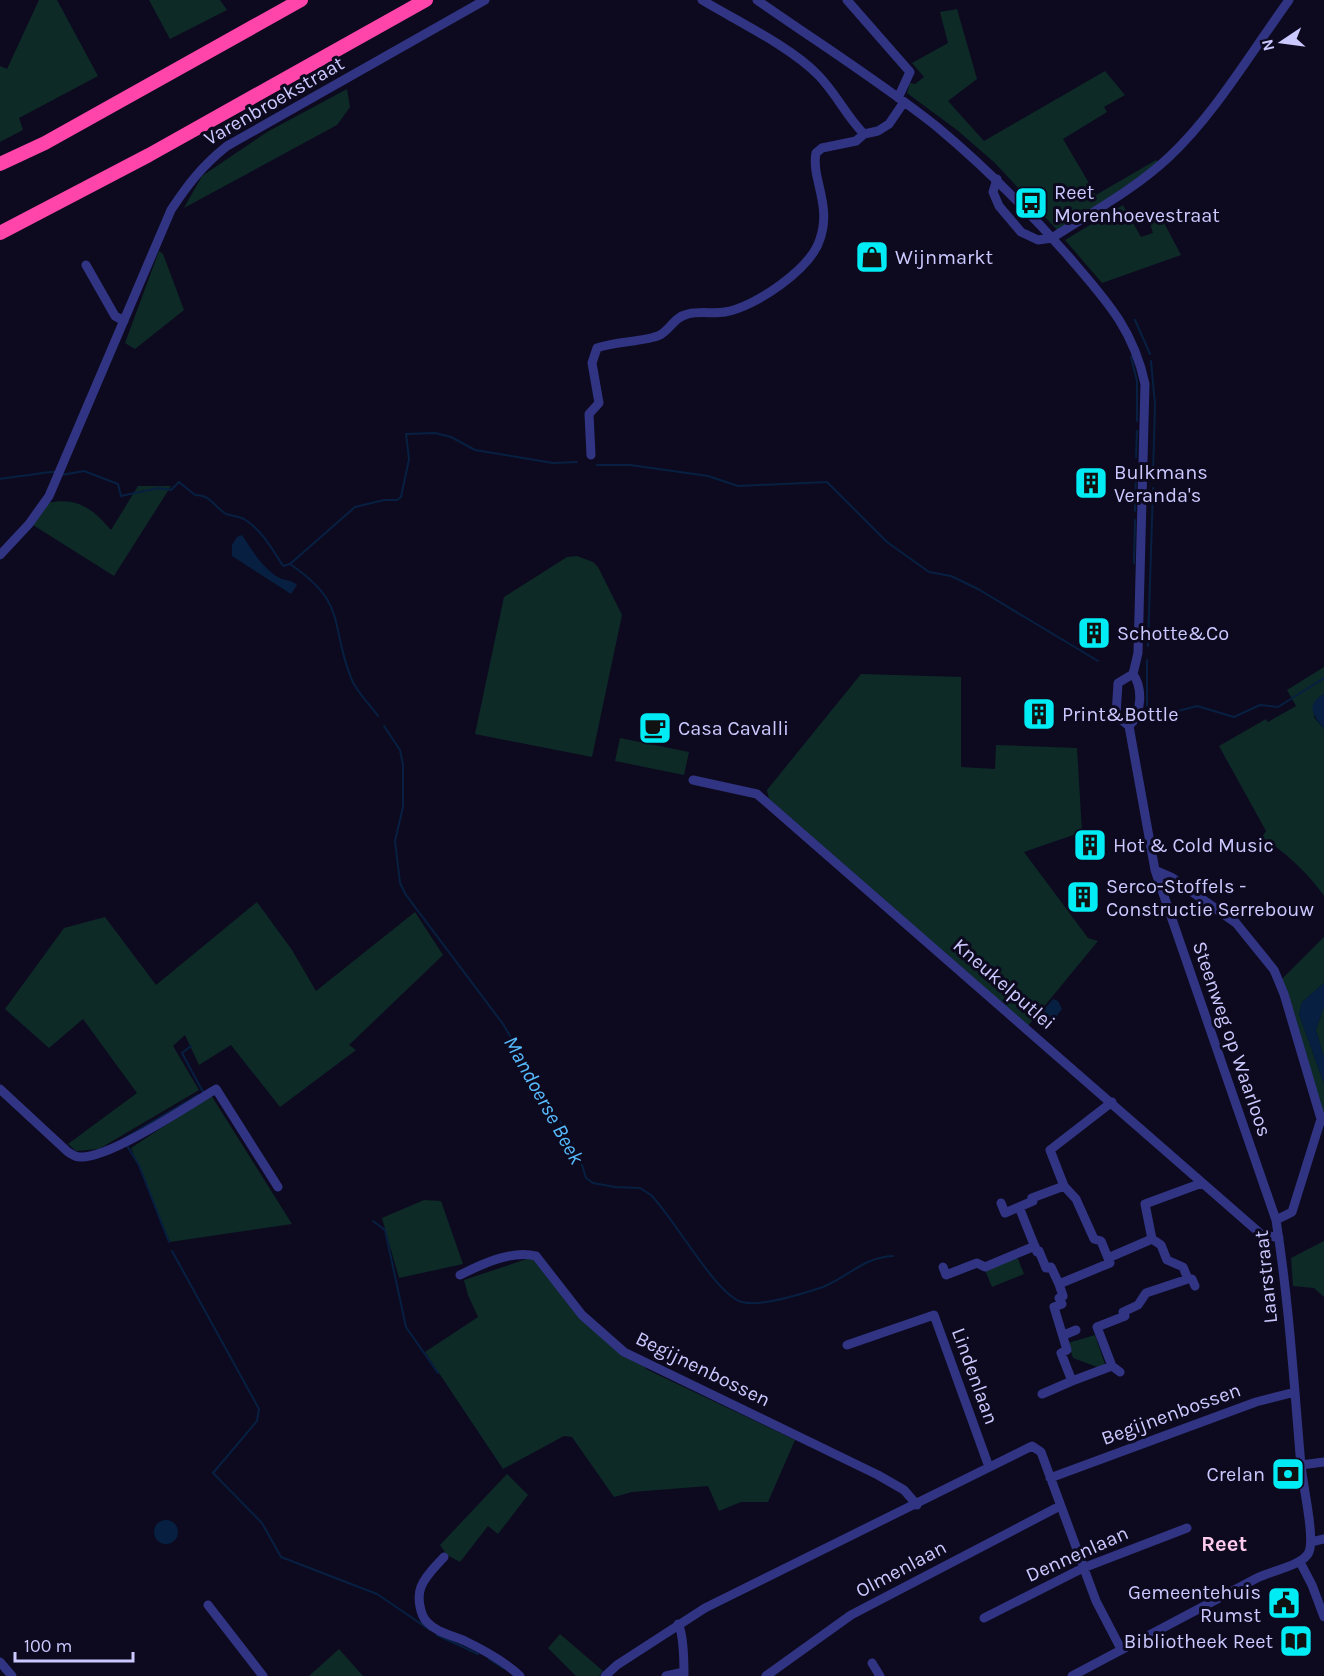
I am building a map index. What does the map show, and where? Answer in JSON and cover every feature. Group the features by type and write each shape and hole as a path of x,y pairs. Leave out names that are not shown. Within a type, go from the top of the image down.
{"highway":[{"path":"0,164 54,138 301,0"},
{"path":"0,233 170,143 426,0"}],"street":[{"name":"Varenbroekstraat","path":"0,555 29,524 49,496 171,210 191,179 206,162 227,146 485,0"},
{"path":"702,0 804,63 820,76 848,118 864,134"},
{"name":"Steenweg op Waarloos","path":"757,0 901,100 997,179 1052,238 1124,324 1136,347 1145,384 1138,653 1133,674 1138,682 1138,712 1129,726"},
{"path":"591,455 589,414 599,403 592,363 597,348 660,335 676,318 690,313 725,312 741,307 760,298 796,272 813,255 825,218 816,153 822,148 856,141 864,134 878,131 889,124 901,100 910,72 847,0"},
{"path":"997,179 993,192 999,207 1021,232 1038,240 1052,238 1143,179 1169,157 1205,116 1289,0"},
{"path":"86,265 115,316 124,321"},
{"name":"Steenweg op Waarloos","path":"1133,674 1118,683 1115,693 1116,715 1129,726 1155,870 1276,1220"},
{"name":"Kneukelputlei","path":"693,780 757,794 1261,1234 1279,1238"},
{"name":"Laarstraat","path":"1155,870 1171,877 1236,923 1274,970 1288,1006 1319,1105 1321,1125 1292,1212 1276,1220 1311,1542"},
{"path":"0,1089 68,1152 82,1157 102,1153 140,1134 216,1089 278,1187"},
{"path":"1059,1284 1110,1263 1101,1241 1094,1239 1076,1199 1064,1186 1050,1150 1112,1102"},
{"path":"1042,1394 1072,1381 1116,1369 1093,1328 1125,1316 1123,1312 1138,1305 1146,1293 1192,1282 1182,1267 1167,1260 1161,1245 1152,1239 1145,1204 1202,1183"},
{"path":"1001,1203 1005,1213 1033,1202 1032,1198 1064,1186"},
{"path":"1019,1207 1035,1246 1046,1268 1051,1267 1063,1296 1059,1298 1062,1304 1054,1307 1067,1350 1061,1353 1072,1381"},
{"path":"1108,1258 1152,1239"},
{"path":"943,1267 946,1275 977,1263 985,1267 1035,1246"},
{"name":"Begijnenbossen","path":"460,1275 483,1264 513,1255 536,1256 582,1315 624,1352 878,1475 904,1490 917,1505"},
{"name":"Lindenlaan","path":"847,1345 934,1315 988,1467"},
{"path":"1064,1335 1077,1330"},
{"name":"Begijnenbossen","path":"1050,1478 1256,1402 1295,1392"},
{"path":"605,1676 617,1665 705,1608 917,1505 1027,1447 1035,1446 1041,1452 1083,1568 1121,1649"},
{"path":"1301,1465 1324,1462"},
{"name":"Olmenlaan","path":"766,1676 851,1615 1060,1506"},
{"name":"Dennenlaan","path":"984,1618 1083,1568 1187,1528"},
{"path":"1072,1676 1277,1569 1300,1562 1306,1558 1311,1542 1324,1539"},
{"path":"444,1557 422,1584 419,1592 420,1607 426,1622 444,1634 464,1641 510,1667 520,1676"},
{"path":"1300,1562 1324,1617"},
{"path":"208,1605 263,1676"},
{"path":"666,1676 684,1674 686,1667 681,1646 682,1630 678,1624"},
{"path":"0,1662 12,1676"},
{"path":"872,1663 880,1676"}],"green space":[{"path":"39,0 57,0 98,76 19,118 23,130 0,142 0,66 7,69"},
{"path":"149,0 220,0 227,10 170,39"},
{"path":"957,9 977,79 948,101 984,141 1105,71 1125,95 1104,107 1107,112 1063,139 1096,195 1156,160 1160,164 1058,231 995,163 957,130 907,93 910,83 915,84 924,77 912,63 948,43 940,12"},
{"path":"347,89 350,107 337,125 184,208 202,176 267,132"},
{"path":"1123,205 1141,237 1153,233 1149,220 1161,217 1181,255 1102,283 1065,240"},
{"path":"159,251 163,254 184,310 135,349 125,343"},
{"path":"138,486 171,486 114,576 33,525 48,503 68,501 84,506 98,516 111,530"},
{"path":"577,556 593,562 598,567 622,615 592,757 475,734 504,597 567,557"},
{"path":"1324,667 1324,694 1319,697 1314,717 1324,729 1324,896 1296,864 1262,837 1266,831 1219,746 1266,719 1268,722 1296,706 1287,690"},
{"path":"861,674 961,677 961,767 995,769 996,745 1077,748 1082,832 1024,852 1088,938 1098,941 1028,1026 769,799 767,790"},
{"path":"620,738 689,752 684,775 615,761"},
{"path":"257,902 292,950 316,991 415,912 443,955 349,1045 356,1050 280,1107 231,1045 199,1065 185,1035 173,1046 199,1090 99,1149 76,1151 68,1144 137,1093 83,1019 49,1048 5,1009 64,928 105,917 156,985"},
{"path":"1324,937 1324,983 1302,1002 1299,1014 1324,1084 1324,1126 1281,980"},
{"path":"1324,1006 1324,1058 1316,1030"},
{"path":"211,1095 292,1224 170,1242 131,1148"},
{"path":"424,1200 441,1201 463,1264 399,1278 382,1218"},
{"path":"1324,1241 1324,1297 1314,1288 1293,1286 1291,1258"},
{"path":"533,1257 583,1317 648,1370 795,1440 768,1502 741,1502 719,1511 708,1486 632,1492 614,1497 572,1437 564,1436 503,1469 425,1352 478,1317 464,1280"},
{"path":"1015,1258 1018,1259 1024,1274 992,1287 985,1270"},
{"path":"1095,1335 1105,1364 1097,1367 1073,1358 1068,1343"},
{"path":"507,1474 528,1495 498,1534 488,1526 460,1562 447,1555 440,1545"},
{"path":"560,1634 603,1671 599,1676 576,1676 548,1648"},
{"path":"339,1649 363,1676 309,1676"}],"water":[{"path":"242,535 271,572 297,585 291,594 232,556 232,545 237,537"},
{"path":"1324,694 1324,729 1314,715 1313,706 1314,702"},
{"path":"1324,983 1324,1006 1316,1030 1324,1058 1324,1084 1299,1014 1302,1002"},
{"path":"1053,999 1058,1001 1062,1009 1055,1018 1046,1020 1043,1011"},
{"path":"166,1520 174,1524 178,1532 174,1540 166,1544 158,1540 154,1532 158,1524"}],"waterway":[{"path":"1135,320 1150,354"},
{"path":"1131,357 1137,381 1137,421"},
{"path":"1151,361 1155,404 1153,474"},
{"path":"1136,457 1137,431"},
{"path":"61,475 84,471 118,484 121,496 159,488 171,490 179,482 195,495 208,499 226,514 242,518 250,523 266,540 283,566 290,564 355,507 384,500 397,500 401,497 409,459 406,434 435,433 451,437 475,450 553,463 577,462"},
{"path":"597,465 630,465 708,476 738,486 827,482 887,542 929,572 951,576 978,589 1098,661"},
{"path":"0,479 55,472"},
{"path":"1135,511 1136,472"},
{"path":"1148,646 1153,488"},
{"path":"1134,563 1135,520"},
{"name":"Mandoerse Beek","path":"290,564 308,578 329,603 351,678 378,716"},
{"path":"1147,660 1147,706"},
{"path":"1144,720 1197,706 1234,717 1260,705 1278,707 1324,678"},
{"name":"Mandoerse Beek","path":"384,726 400,750 403,765 403,807 395,841 400,883 406,895 503,1024 578,1152 586,1178 593,1183 640,1188 651,1195 720,1286 742,1302 760,1303 805,1293 832,1283 873,1260 893,1256"},
{"path":"191,1046 182,1053 203,1092"},
{"path":"123,1139 198,1095"},
{"path":"126,1144 139,1165 169,1242"},
{"path":"373,1221 385,1230 406,1327 438,1373"},
{"path":"172,1251 259,1409 257,1421 213,1473 262,1523 281,1557 377,1594 430,1630"},
{"path":"437,1635 478,1654"},
{"path":"489,1659 503,1668"}],"place":[{"name":"Reet Morenhoevestraat","path":"1031,203"},
{"name":"Wijnmarkt","path":"872,257"},
{"name":"Bulkmans Veranda's","path":"1091,483"},
{"name":"Schotte&Co","path":"1094,633"},
{"name":"Print&Bottle","path":"1039,714"},
{"name":"Casa Cavalli","path":"655,728"},
{"name":"Hot & Cold Music","path":"1090,845"},
{"name":"Serco-Stoffels - Constructie Serrebouw","path":"1083,897"},
{"name":"Crelan","path":"1288,1474"},
{"name":"Gemeentehuis Rumst","path":"1284,1603"},
{"name":"Bibliotheek Reet","path":"1296,1641"}],"district":[{"name":"Reet","path":"1224,1544"}]}
